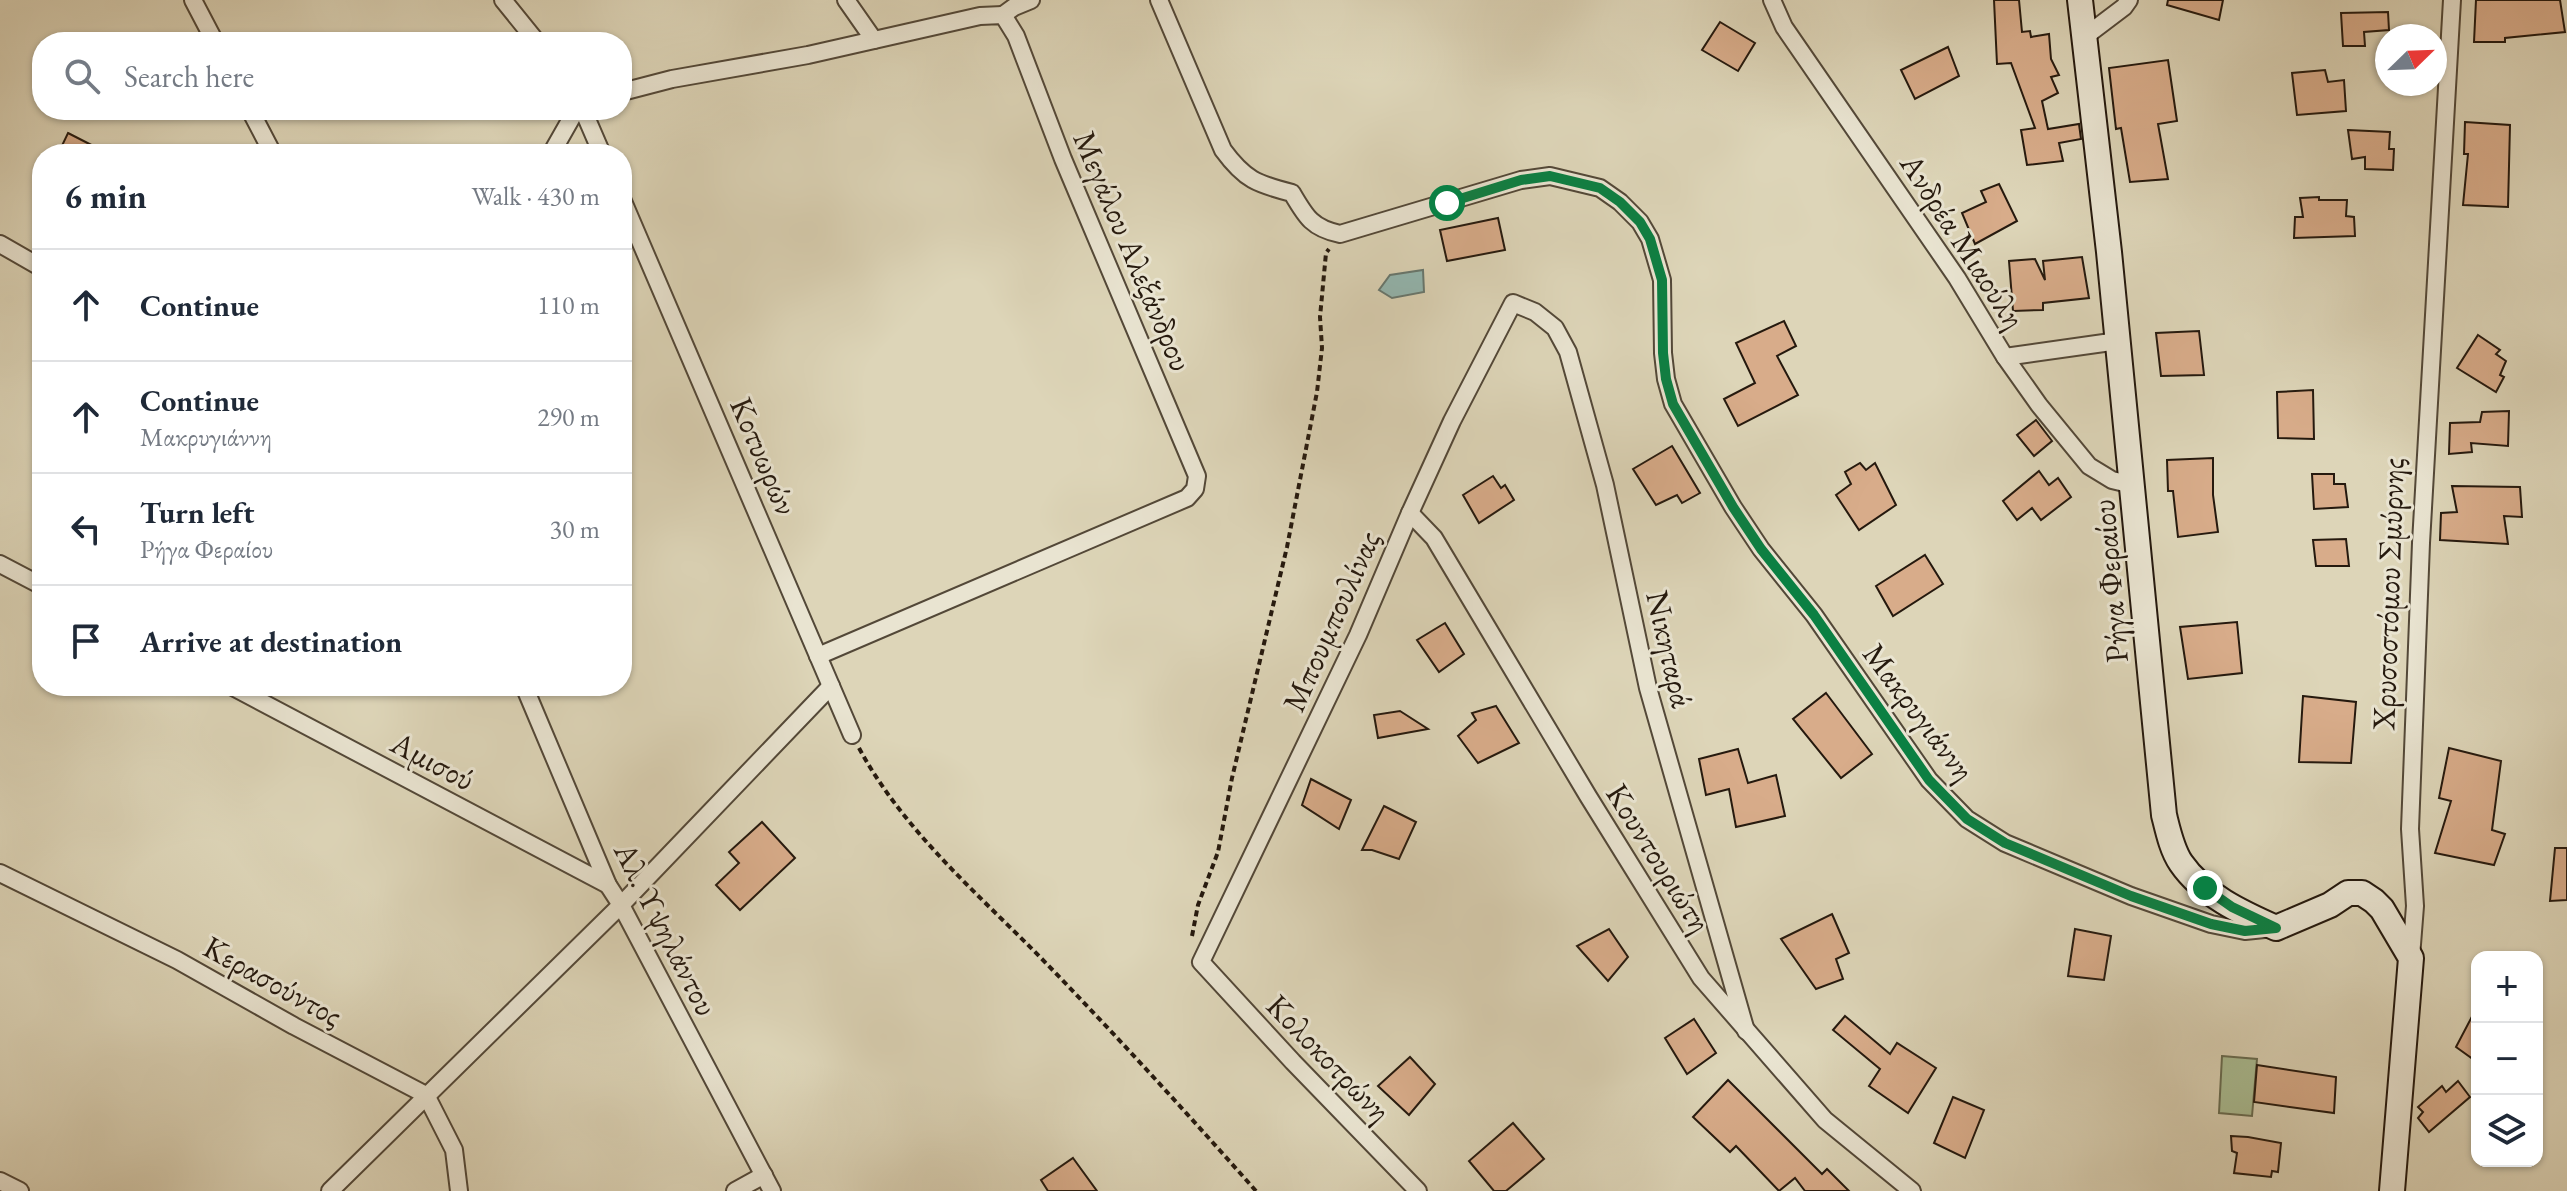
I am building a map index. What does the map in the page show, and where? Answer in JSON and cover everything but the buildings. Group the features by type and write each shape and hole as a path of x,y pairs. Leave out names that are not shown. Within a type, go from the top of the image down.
{"street":[{"path":"193,0 210,32"},
{"path":"503,0 529,32"},
{"path":"846,0 874,40"},
{"path":"632,89 672,79 808,55 980,16 1003,15 1031,0"},
{"path":"1159,0 1223,150 1238,170 1255,181 1292,193 1305,216 1322,230 1340,234"},
{"name":"Ανδρέα Μιαούλη","path":"1772,0 1784,27 1957,278 2005,357 2039,405 2089,466 2112,480 2133,485"},
{"name":"Ρήγα Φεραίου","path":"2080,0 2133,485 2162,799 2169,834 2180,861 2205,888 2232,907 2276,928"},
{"path":"2083,38 2129,0"},
{"name":"Χρυσοστόμου Σμύρνης","path":"2392,1191 2415,906 2410,829 2421,543 2452,0"},
{"name":"Μεγάλου Αλεξάνδρου","path":"818,656 1187,498 1195,489 1197,476 1063,159 1016,36 1003,15"},
{"path":"255,120 268,144"},
{"path":"557,144 570,120"},
{"path":"587,120 598,144"},
{"name":"Μακρυγιάννη","path":"1340,234 1521,180 1550,176 1600,188 1620,202 1640,222 1650,239 1662,280 1663,353 1673,404 1761,549 1814,615 1929,780 1967,819 2005,843 2131,896 2211,924 2245,931 2276,928"},
{"name":"Κοτυωρών","path":"632,222 852,735"},
{"path":"0,244 32,262"},
{"name":"Μπουμπουλίνας","path":"1201,962 1358,635 1452,421 1513,303"},
{"name":"Νικηταρά","path":"1513,303 1535,312 1555,328 1568,352 1605,485 1648,688 1746,1031"},
{"path":"2005,357 2118,341"},
{"name":"Κουντουριώτη","path":"1410,513 1434,538 1701,978 1825,1120 1912,1191"},
{"path":"0,564 32,581"},
{"path":"330,1191 621,905 831,686"},
{"name":"Αμισού","path":"250,696 608,885"},
{"name":"Αλ. Υψηλάντου","path":"528,696 608,885 772,1191"},
{"name":"Κερασούντος","path":"0,873 177,960 426,1095"},
{"path":"2276,928 2330,905 2348,893 2362,893 2382,909 2411,958"},
{"name":"Κολοκοτρώνη","path":"1201,962 1418,1191"},
{"path":"426,1095 454,1150 459,1191"},
{"path":"735,1191 764,1175"},
{"path":"0,1181 20,1191"}],"path":[{"path":"1201,962 1193,950 1194,921 1218,852 1232,778 1287,547 1317,392 1326,253 1340,234"},
{"path":"852,735 876,780 928,843 1045,962 1256,1191"}],"green space":[{"path":"2222,1056 2257,1059 2252,1116 2219,1113"}],"water":[{"path":"1423,270 1424,292 1392,298 1379,290 1390,275"}],"route":[{"path":"1447,203 1521,180 1550,176 1600,188 1620,202 1640,222 1657,258 1662,280 1663,353 1673,404 1761,549 1814,615 1929,780 1967,819 2005,843 2084,877 2211,924 2245,931 2276,928 2232,907 2205,888"}]}
